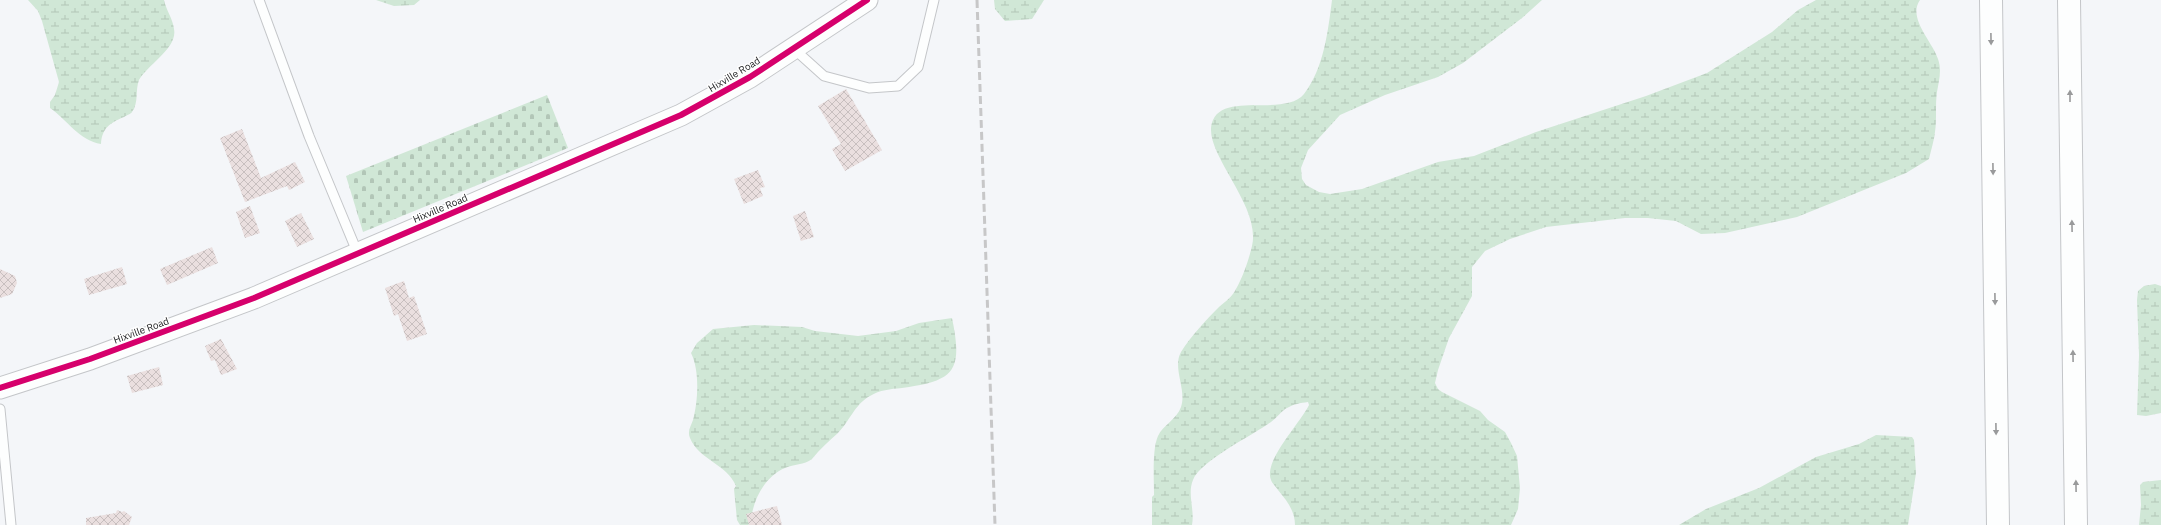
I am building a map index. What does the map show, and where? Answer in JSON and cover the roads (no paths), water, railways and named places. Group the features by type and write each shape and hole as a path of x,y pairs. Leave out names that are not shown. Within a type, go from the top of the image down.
{"highway":[{"path":"1991,0 1998,525"},
{"path":"2069,0 2076,525"}],"street":[{"name":"Hixville Road","path":"0,388 45,374 182,325 358,254 681,115 728,90 794,49 867,0"}],"lane":[{"path":"259,0 309,136 358,254"},
{"path":"794,49 824,76 869,88 898,86 918,67 934,0"},
{"path":"0,409 11,525"}],"railway":[{"path":"977,0 995,525"}]}
